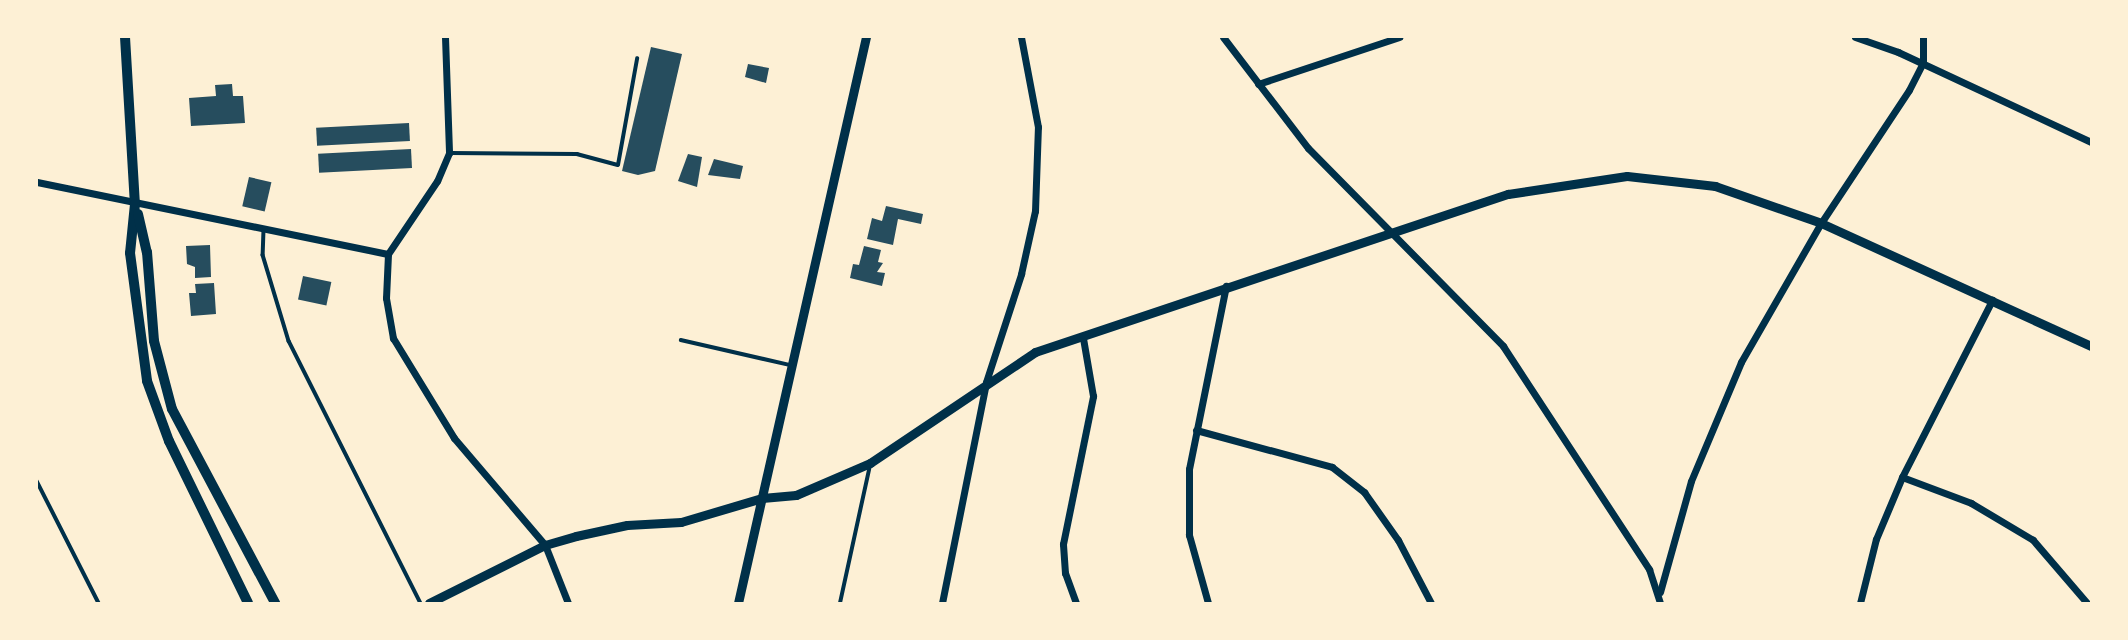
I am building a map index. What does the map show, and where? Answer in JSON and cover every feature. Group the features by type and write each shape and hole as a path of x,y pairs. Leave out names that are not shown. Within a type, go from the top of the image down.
{"main road":[{"path":"125,37 135,204 130,253 147,381 169,441 248,603"},
{"path":"135,204 147,252 154,341 168,398 275,603"}],"street":[{"path":"445,37 449,153 437,181 388,254 386,298 393,338 454,438 545,545 568,603"},
{"path":"738,603 866,37"},
{"path":"942,603 986,382 1021,274 1035,211 1038,127 1021,37"},
{"path":"1223,37 1308,148 1503,346 1562,430 1660,593"},
{"path":"1258,84 1399,37"},
{"path":"1855,37 1923,63 2091,142"},
{"path":"1661,603 1660,593 1691,481 1726,396 1821,223 1923,63 1923,37"},
{"path":"429,603 545,545 627,525 681,522 762,498 796,495 870,463 986,382 1035,352 1083,338 1226,286 1395,234 1508,194 1627,176 1715,186 1821,223 2091,346"},
{"path":"37,182 388,254"},
{"path":"1208,603 1189,535 1189,469 1226,286"},
{"path":"1860,603 1876,539 1902,477 1992,300"},
{"path":"1076,603 1065,573 1063,544 1093,396 1083,338"},
{"path":"1196,430 1332,467 1364,492 1384,521 1431,603"},
{"path":"1902,477 1971,503 2033,540 2087,603"}],"lane":[{"path":"449,153 578,154 618,165 637,59"},
{"path":"264,230 262,255 289,341 421,603"},
{"path":"681,340 792,365"},
{"path":"840,603 870,463"},
{"path":"37,481 99,603"}],"building":[{"path":"651,47 682,54 655,171 638,175 622,171"},
{"path":"748,64 769,68 766,83 745,77"},
{"path":"232,84 233,96 243,96 245,123 191,126 189,98 216,96 215,85"},
{"path":"409,123 410,141 317,146 316,128"},
{"path":"411,149 412,168 319,173 318,154"},
{"path":"688,154 702,157 697,187 678,181"},
{"path":"714,159 743,166 740,179 708,175"},
{"path":"249,177 271,182 265,211 242,206"},
{"path":"886,206 923,214 921,224 898,219 893,245 867,239 872,218 882,221"},
{"path":"210,245 211,277 195,278 195,267 187,264 186,246"},
{"path":"864,246 881,250 878,262 883,263 877,272 885,273 882,286 850,278 853,264 859,265"},
{"path":"303,276 331,282 326,306 298,299"},
{"path":"214,283 216,314 191,316 189,293 196,293 195,284"}]}
